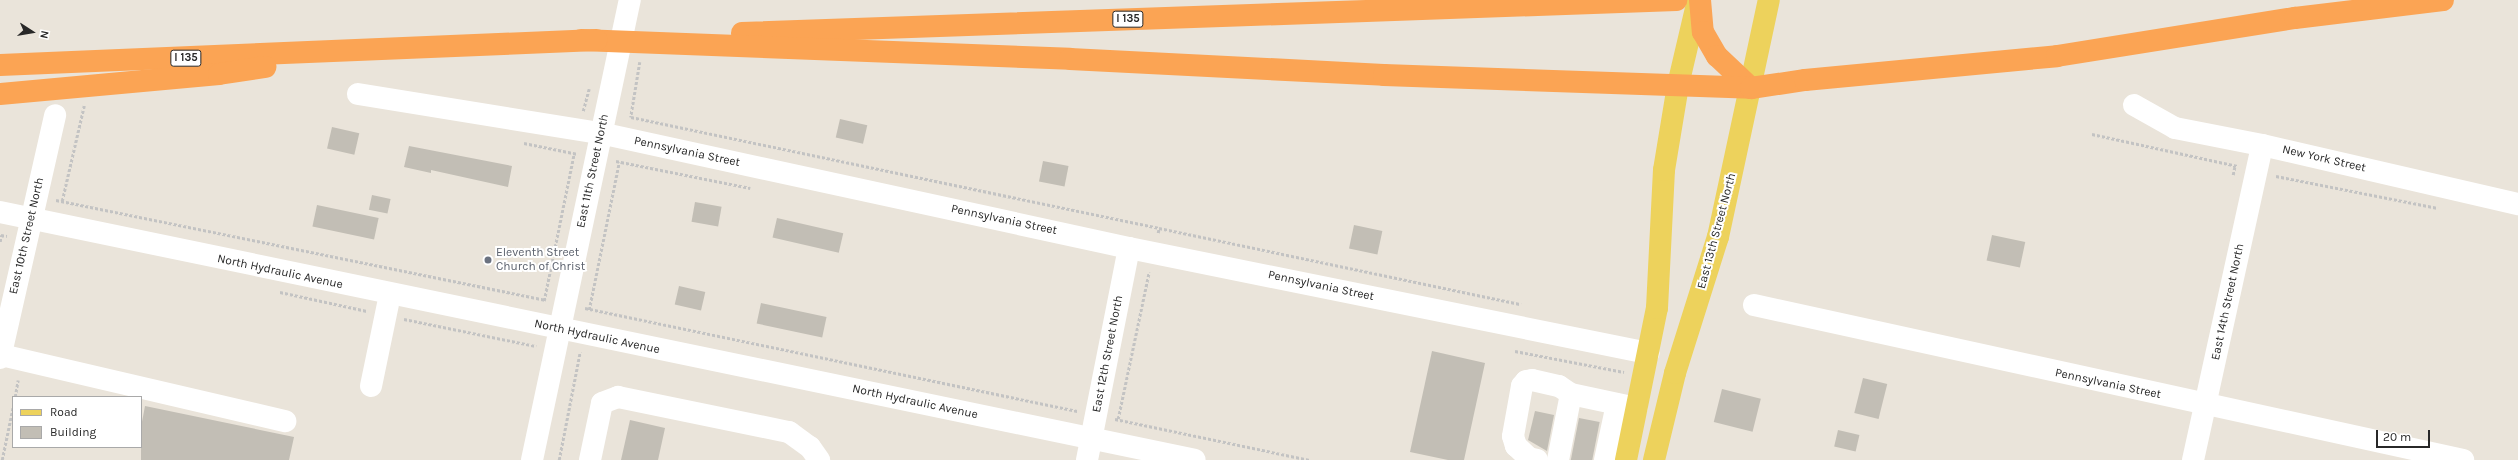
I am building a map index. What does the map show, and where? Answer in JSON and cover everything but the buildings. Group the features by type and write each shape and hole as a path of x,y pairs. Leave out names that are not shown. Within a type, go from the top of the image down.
{"highway":[{"name":"I 135","path":"0,65 372,51 581,40 992,22 1676,0"},
{"path":"1699,0 1703,32 1717,56 1751,88"},
{"path":"581,40 1070,59 1384,75 1751,88 1805,80 2057,56 2295,18 2443,0"},
{"path":"0,94 219,74 372,51"}],"main road":[{"path":"1626,460 1627,406 1648,353 1657,308 1664,170 1678,85 1699,0"},
{"name":"East 13th Street North","path":"1654,460 1675,373 1718,237 1769,0"}],"street":[{"name":"East 11th Street North","path":"532,460 600,133 624,34 630,0"},
{"name":"Pennsylvania Street","path":"358,94 625,138 1127,257 1648,353"},
{"name":"New York Street","path":"2134,105 2175,128 2262,145 2518,204"},
{"name":"East 10th Street North","path":"0,356 55,115"},
{"name":"East 14th Street North","path":"2193,460 2262,145"},
{"name":"North Hydraulic Avenue","path":"0,212 30,220 1195,460"},
{"name":"East 12th Street North","path":"1087,460 1127,257"},
{"path":"371,386 390,294"},
{"name":"Pennsylvania Street","path":"1754,306 2463,460"},
{"path":"0,356 285,421"},
{"path":"1538,460 1529,458 1516,446 1513,436 1522,386 1526,381 1532,380 1559,386 1570,394 1627,406 1605,460"},
{"path":"1558,460 1570,394"},
{"path":"590,460 602,403 618,397 789,432 810,447 819,460"}],"path":[{"path":"559,460 619,162 631,117 641,56"},
{"path":"62,200 84,106"},
{"path":"631,117 1159,228"},
{"path":"2092,134 2256,171 2440,208"},
{"path":"520,142 759,190"},
{"path":"36,198 62,200 1310,460"},
{"path":"0,242 1,235"},
{"path":"1113,443 1149,272 1127,257"},
{"path":"1514,351 1629,373"},
{"path":"2,460 12,412"}],"place":[{"name":"Eleventh Street Church of Christ","path":"488,260"}]}
